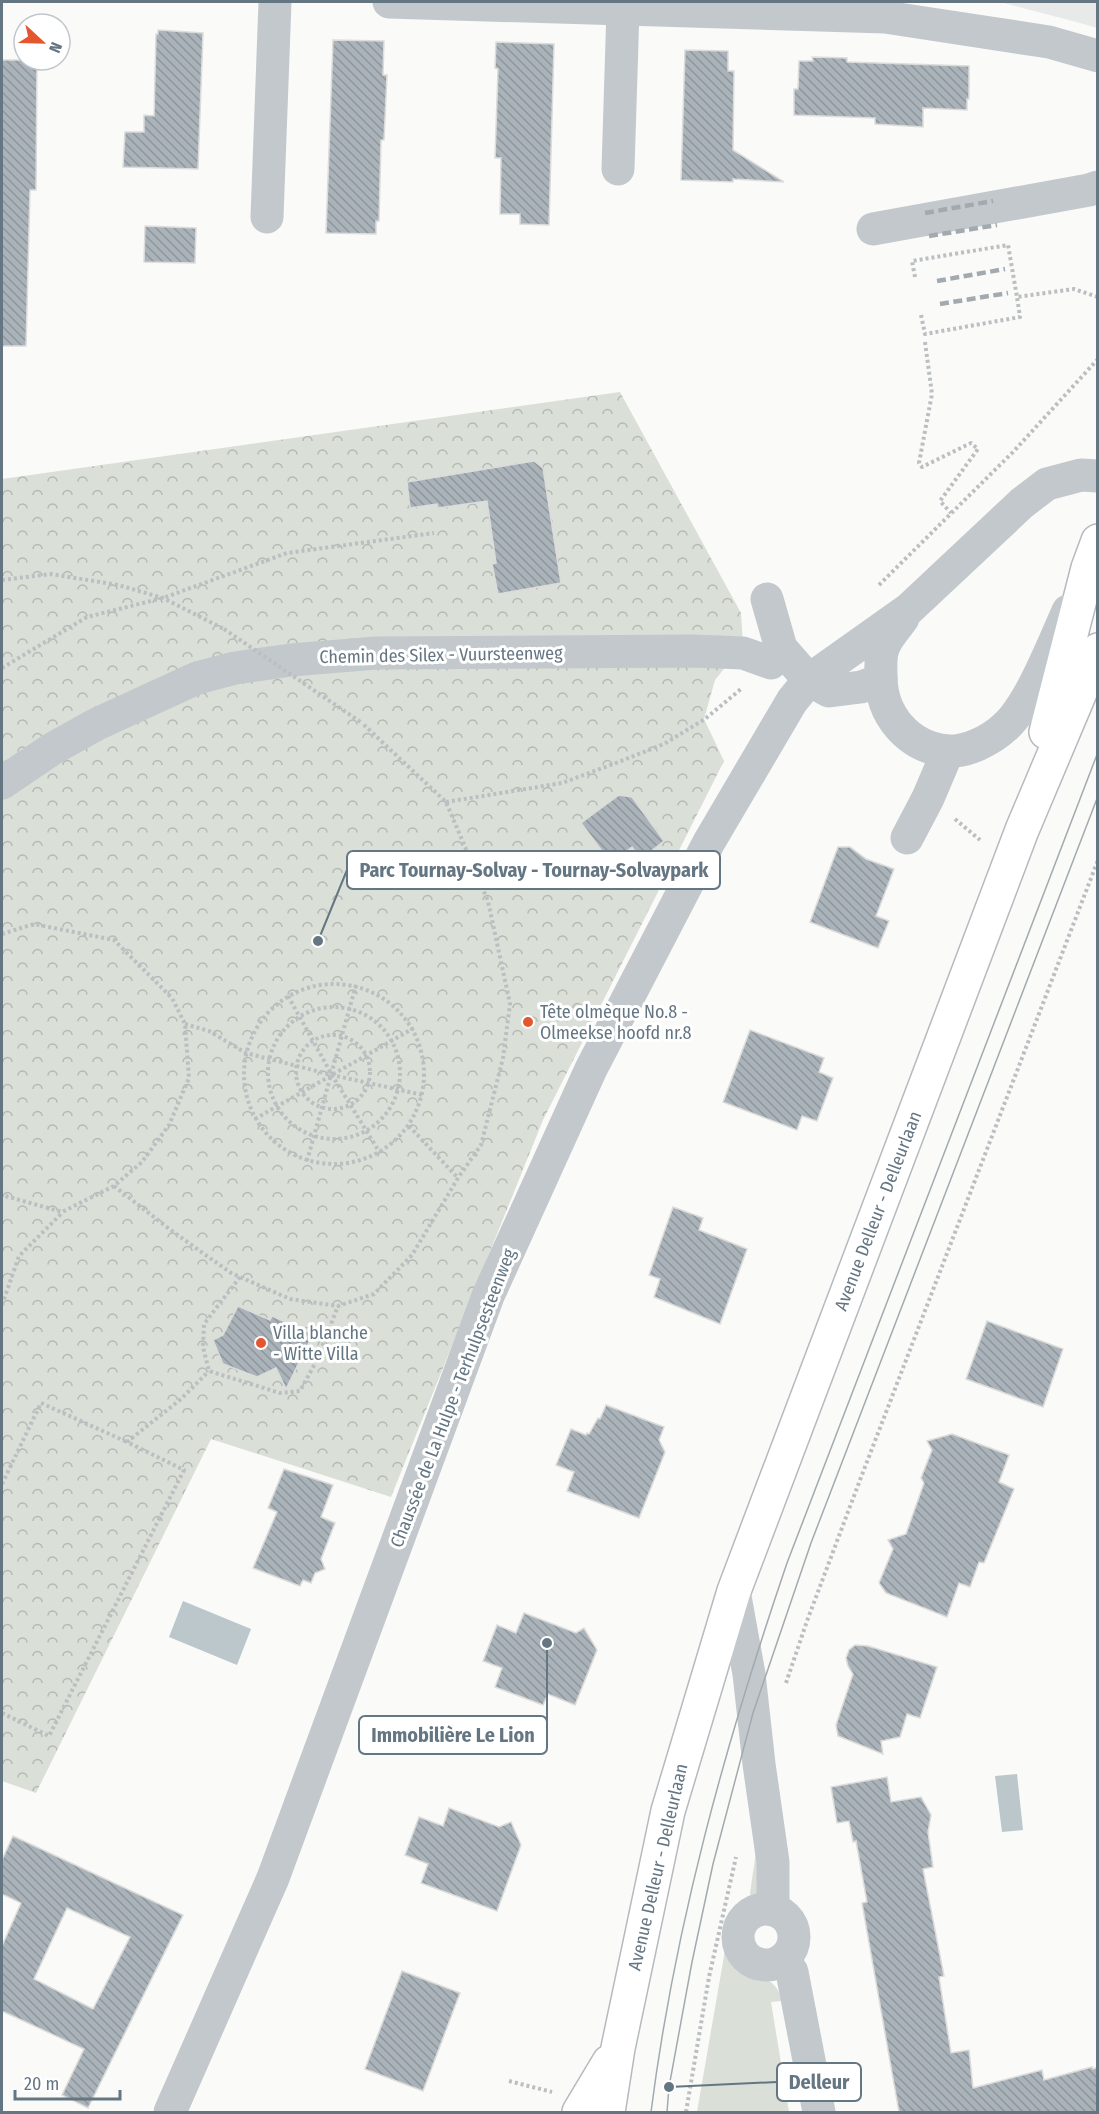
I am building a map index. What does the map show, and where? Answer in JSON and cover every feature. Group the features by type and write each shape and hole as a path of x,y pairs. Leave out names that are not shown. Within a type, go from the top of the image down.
{"main road":[{"path":"1022,830 1093,554"},
{"path":"1022,830 1098,650"},
{"name":"Avenue Delleur - Delleurlaan","path":"608,2112 618,2048 668,1811 734,1591 1022,830"},
{"path":"570,2104 618,2048"}],"street":[{"path":"267,217 275,2"},
{"path":"389,2 623,9 886,9 1049,42 1098,56"},
{"path":"618,169 623,9"},
{"path":"873,228 1098,187"},
{"name":"Chaussée de La Hulpe - Terhulpsesteenweg","path":"170,2112 273,1878 488,1296 591,1069 710,842 792,701 790,668 909,609 1022,503 1047,484 1081,475 1098,476"},
{"path":"909,609 883,648 882,693 891,717 902,731 924,745 948,751 966,749 1005,727 1019,711 1043,665 1093,554"},
{"path":"767,599 781,648 790,668"},
{"name":"Chemin des Silex - Vuursteenweg","path":"2,783 52,749 98,724 197,678 235,668 291,660 376,653 693,651 743,653 790,668 829,691 861,687 881,680"},
{"path":"907,838 928,798 948,751"},
{"path":"734,1591 749,1674 773,1862 773,1910"},
{"path":"763,1909 773,1910 782,1914 789,1922 794,1932 793,1942 790,1952 783,1959 774,1964 763,1965 746,1956 740,1947 740,1927 745,1918 753,1912 763,1909"},
{"path":"783,1959 792,1972 819,2112"}],"path":[{"path":"915,278 912,261 1008,245 1020,317 925,334 921,315"},
{"path":"1017,297 1074,290 1098,297"},
{"path":"925,342 932,394 919,463 922,467 971,443 978,449 940,501 951,513"},
{"path":"871,593 1014,451 1098,358"},
{"path":"2,668 87,617 163,598 287,553 434,533"},
{"path":"2,580 51,574 118,585 163,598 224,629 362,723 446,802 488,901 510,1004 503,1059 481,1145 458,1178 412,1255 374,1294 338,1306 290,1299 240,1277 172,1231 114,1186"},
{"path":"446,802 562,783 664,744 790,668"},
{"path":"786,1684 852,1501 1098,860"},
{"path":"2,934 34,924 114,940 172,998 185,1024 189,1078 169,1125 142,1162 114,1186 62,1212 19,1256 2,1305"},
{"path":"322,983 356,985 389,1001 414,1028 424,1057 423,1095 409,1126 380,1153 343,1165 307,1161 276,1144 255,1119 244,1088 246,1053 260,1022 288,996 322,983"},
{"path":"307,1161 356,985"},
{"path":"288,996 332,1075 380,1153"},
{"path":"326,1007 350,1008 373,1019 392,1041 399,1061 399,1089 385,1115 367,1131 342,1139 314,1136 294,1126 277,1107 269,1086 269,1058 280,1034 300,1016 326,1007"},
{"path":"185,1024 209,1031 246,1053 423,1095"},
{"path":"255,1119 414,1028"},
{"path":"326,1035 342,1035 358,1043 367,1055 370,1065 369,1082 362,1096 351,1105 338,1109 322,1108 311,1102 302,1092 296,1079 296,1065 303,1050 314,1040 326,1035"},
{"path":"409,1126 458,1178"},
{"path":"2,1195 62,1212"},
{"path":"209,1371 203,1347 204,1324 240,1277"},
{"path":"209,1371 280,1393 300,1391 317,1360 338,1306"},
{"path":"127,1442 181,1399 209,1371"},
{"path":"2,1484 41,1403 184,1470 49,1736 2,1713"},
{"path":"686,2112 688,2078 736,1854"},
{"path":"509,2081 570,2104"}],"shaded area":[{"path":"1000,2 1097,2 1097,28 1080,23"},
{"path":"183,1601 251,1629 237,1665 169,1637"},
{"path":"1017,1774 1023,1830 1002,1832 995,1776"}],"green space":[{"path":"620,392 741,613 743,645 715,680 704,719 724,761 543,1120 391,1497 211,1439 36,1793 2,1781 2,479"},
{"path":"756,1852 762,1897 752,1902 750,1893"},
{"path":"728,1933 730,1949 735,1959 743,1967 771,1982 778,1990 781,2001 771,2002 789,2112 697,2112"}],"building":[{"path":"158,30 203,33 198,169 123,167 125,132 144,132 144,115 154,116 156,34"},
{"path":"333,40 384,41 383,75 387,75 384,140 381,140 379,221 376,221 376,234 326,233"},
{"path":"496,42 554,44 549,225 520,224 520,214 500,214 501,158 495,158 498,69 495,68"},
{"path":"685,50 728,51 728,71 734,71 733,150 784,182 733,179 733,182 681,180"},
{"path":"812,57 847,58 847,62 969,66 967,110 923,108 923,127 875,124 875,118 794,115 794,89 798,89 799,61 813,61"},
{"path":"2,60 12,60 12,72 37,72 36,190 30,190 26,346 2,346"},
{"path":"145,226 196,228 195,263 144,262"},
{"path":"534,461 543,468 561,583 498,594 492,564 496,563 487,501 438,508 437,504 410,508 407,482"},
{"path":"619,795 632,797 664,841 641,859 632,847 611,863 581,823"},
{"path":"838,847 850,847 866,859 894,869 876,916 889,921 878,948 810,922"},
{"path":"750,1030 824,1058 819,1072 833,1078 817,1121 802,1116 797,1130 723,1102"},
{"path":"673,1207 703,1218 699,1230 747,1249 720,1324 654,1297 660,1279 649,1275"},
{"name":"Villa blanche - Witte Villa","path":"238,1306 270,1320 272,1316 313,1334 286,1389 276,1368 257,1377 223,1364 213,1340 223,1335"},
{"path":"987,1321 1063,1349 1043,1407 966,1379"},
{"path":"606,1405 664,1427 659,1440 665,1452 639,1518 567,1491 574,1472 556,1465 571,1429 589,1434 598,1418 600,1419"},
{"path":"952,1434 1009,1455 999,1482 1014,1489 984,1563 979,1562 970,1587 959,1583 947,1617 886,1593 879,1583 893,1549 888,1540 906,1534 924,1483 921,1478 932,1450 927,1441"},
{"path":"284,1469 333,1485 321,1517 335,1523 321,1559 325,1569 315,1573 311,1583 303,1580 300,1586 253,1568 277,1512 268,1508"},
{"path":"524,1613 576,1633 584,1628 597,1650 575,1705 548,1694 543,1705 495,1687 502,1668 483,1661 497,1625 516,1633"},
{"path":"855,1645 868,1646 937,1667 920,1718 907,1714 900,1737 881,1741 883,1754 838,1736 836,1725 853,1674 846,1658 849,1650"},
{"path":"887,1777 891,1802 921,1797 931,1815 928,1832 933,1867 923,1869 944,1976 939,1977 951,2053 969,2050 973,2088 1042,2070 1044,2080 1098,2067 1098,2112 899,2112 862,1903 867,1902 856,1841 853,1842 849,1821 837,1823 831,1787"},
{"path":"449,1808 499,1827 511,1822 521,1845 497,1911 421,1883 428,1864 405,1855 419,1817 443,1826"},
{"path":"13,1836 183,1915 88,2108 62,2095 84,2049 2,2011 2,1946 21,1903 2,1894 2,1860","holes":["67,1908 130,1937 93,2009 34,1979"]},
{"path":"402,1971 460,1993 423,2091 365,2069"}],"tram line":[{"path":"651,2112 674,1972 705,1834 743,1698 787,1563 1098,752"},
{"path":"667,2112 669,2087 692,1962 713,1864 753,1713 811,1543 1098,796"}],"railway":[{"path":"925,213 993,201"},
{"path":"929,236 997,225"},
{"path":"937,281 1005,269"},
{"path":"940,304 1008,293"}],"place":[{"name":"Parc Tournay-Solvay - Tournay-Solvaypark","path":"318,941"},
{"name":"Tête olmèque No.8 - Olmeekse hoofd nr.8","path":"528,1022"},
{"name":"Villa blanche - Witte Villa","path":"261,1343"},
{"name":"Immobilière Le Lion","path":"547,1643"},
{"name":"Delleur","path":"669,2087"}]}
